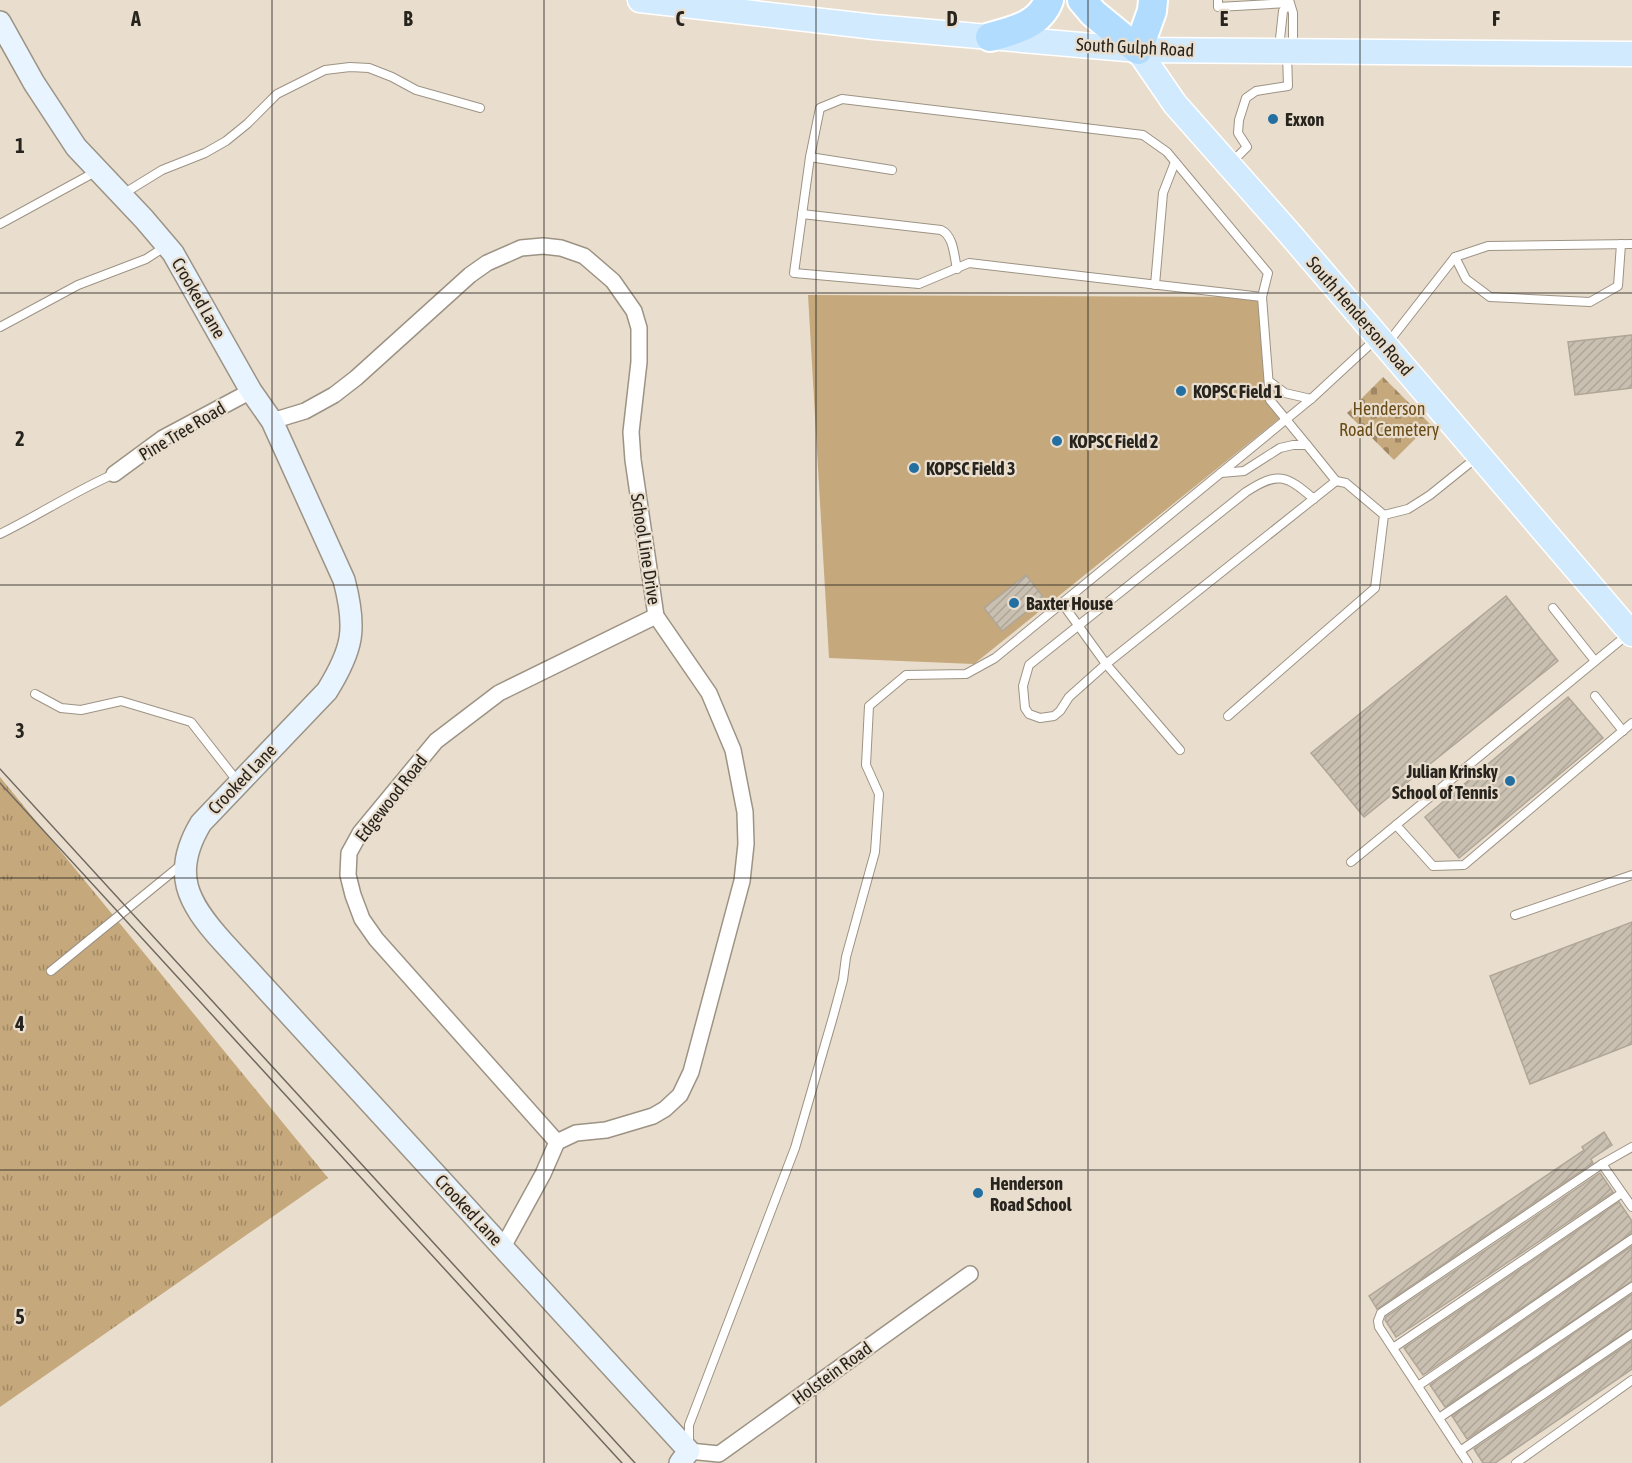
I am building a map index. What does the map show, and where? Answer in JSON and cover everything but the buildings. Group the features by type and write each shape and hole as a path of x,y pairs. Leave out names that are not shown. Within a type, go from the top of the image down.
{"highway":[{"path":"990,37 1010,32 1032,21 1042,13 1049,0"},
{"path":"1082,0 1093,14 1138,50 1152,11 1153,0"}],"main road":[{"name":"South Gulph Road","path":"640,0 875,27 1138,50 1632,54"},
{"name":"South Henderson Road","path":"1138,50 1175,104 1382,341 1631,633"}],"street":[{"name":"Crooked Lane","path":"0,22 34,83 76,147 122,194 173,253 251,391 272,421 344,580 351,605 352,629 349,650 327,691 201,823 190,841 184,862 186,882 193,903 204,921 503,1247 690,1459"},
{"name":"School Line Drive","path":"272,421 305,411 334,394 356,378 470,275 494,259 520,248 543,246 561,248 584,256 613,281 634,311 639,328 639,362 631,432 633,460 656,616 709,693 733,750 745,812 746,844 742,881 691,1072 680,1095 665,1109 653,1116 606,1130 576,1132 557,1142"},
{"name":"Pine Tree Road","path":"114,474 163,438 251,391"},
{"name":"Edgewood Road","path":"557,1142 376,939 362,920 348,875 350,853 360,833 436,741 500,693 656,616"},
{"path":"503,1247 543,1174 557,1142"},
{"name":"Holstein Road","path":"690,1459 719,1454 970,1274"}],"lane":[{"path":"1218,0 1218,7 1288,2"},
{"path":"1286,52 1293,13 1288,2"},
{"path":"1229,165 1247,147 1238,133 1239,120 1246,98 1256,91 1288,86 1283,11 1288,2"},
{"path":"122,194 162,170 205,153 226,141 277,94 325,70 350,67 369,68 392,76 416,90 435,97 480,108"},
{"path":"1262,297 969,264 919,284 794,273 810,157 820,108 842,99 1143,135 1167,152 1268,273 1262,297 1270,400 1336,481 1346,483 1384,514"},
{"path":"810,157 892,170"},
{"path":"1155,285 1163,193 1175,162"},
{"path":"0,224 98,171"},
{"path":"802,214 941,230 950,238 957,268"},
{"path":"1455,257 1466,279 1490,297 1590,302 1618,286 1621,244"},
{"path":"690,1459 689,1425 795,1148 843,980 846,957 875,852 879,794 867,765 869,706 906,675 966,674 995,658 1382,341 1455,257 1488,246 1632,244"},
{"path":"0,327 78,285 146,259 167,246"},
{"path":"1270,382 1285,393 1311,399"},
{"path":"1219,474 1244,471 1280,448 1293,445 1307,446"},
{"path":"1384,514 1408,509 1430,495 1479,455"},
{"path":"0,534 33,518 89,485 114,474"},
{"path":"1314,499 1294,482 1286,479 1276,478 1262,481 1246,492 1080,627 1029,665 1023,687 1025,708 1029,714 1040,718 1054,716 1069,698 1106,664 1314,499 1336,481"},
{"path":"1228,716 1375,588 1384,514"},
{"path":"1062,603 1106,664 1180,750"},
{"path":"1553,608 1595,661"},
{"path":"1351,862 1631,633"},
{"path":"35,694 61,708 81,710 120,701 191,722 239,783"},
{"path":"1595,696 1623,731"},
{"path":"1396,825 1433,866 1464,865 1632,723"},
{"path":"51,970 184,862"},
{"path":"1515,915 1632,876"},
{"path":"1468,1463 1379,1327 1378,1321 1382,1313 1602,1164 1632,1147"},
{"path":"1602,1164 1632,1207"},
{"path":"1393,1348 1622,1193"},
{"path":"1418,1386 1632,1239"},
{"path":"1439,1418 1632,1287"},
{"path":"1460,1451 1632,1334"},
{"path":"1516,1463 1632,1380"}],"green space":[{"path":"808,295 1257,297 1280,418 974,664 829,658"},
{"name":"Henderson Road Cemetery","path":"1383,377 1430,424 1394,460 1347,413"},
{"path":"0,777 328,1178 0,1407"}],"tram line":[{"path":"0,769 635,1463"},
{"path":"0,783 622,1463"}],"place":[{"name":"Exxon","path":"1273,119"},
{"name":"KOPSC Field 1","path":"1181,391"},
{"name":"KOPSC Field 2","path":"1057,441"},
{"name":"KOPSC Field 3","path":"914,468"},
{"name":"Baxter House","path":"1014,603"},
{"name":"Julian Krinsky School of Tennis","path":"1510,781"},
{"name":"Henderson Road School","path":"978,1193"}]}
